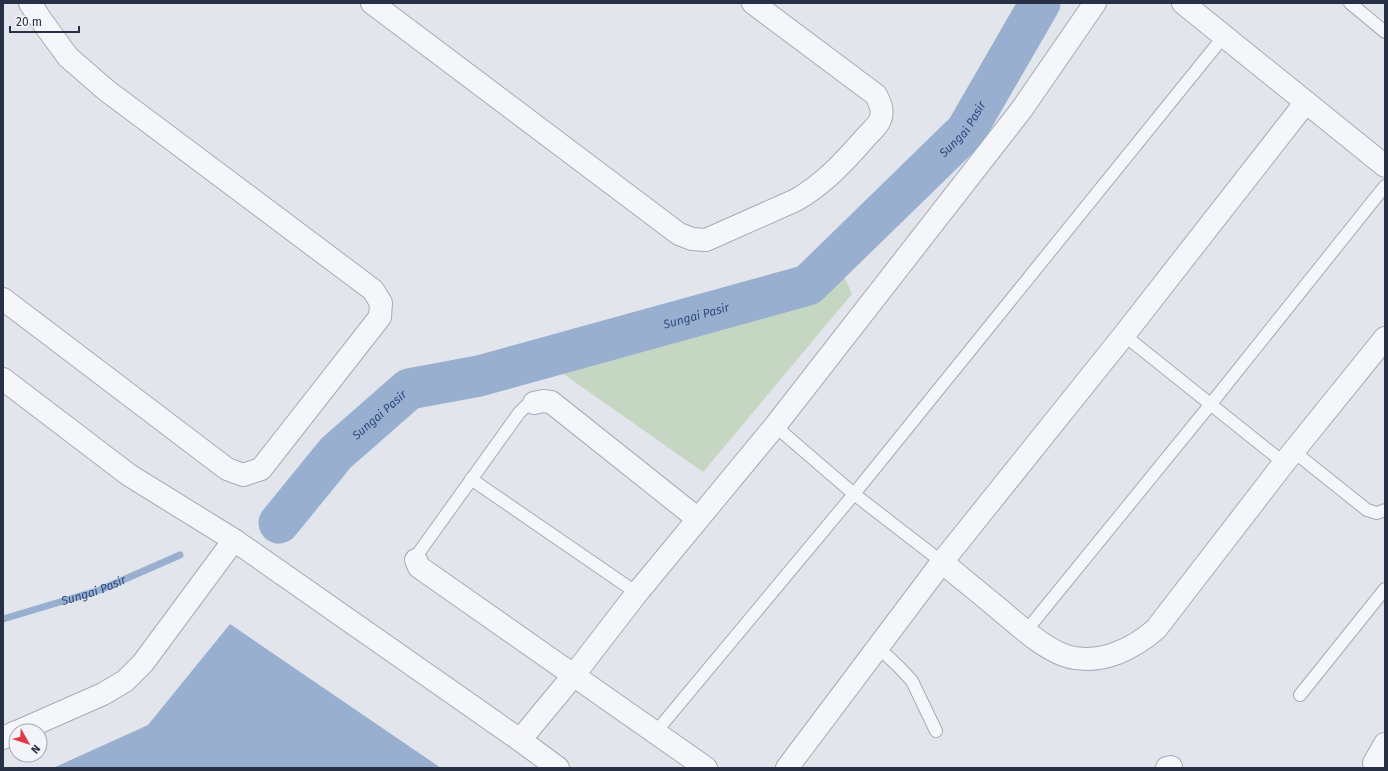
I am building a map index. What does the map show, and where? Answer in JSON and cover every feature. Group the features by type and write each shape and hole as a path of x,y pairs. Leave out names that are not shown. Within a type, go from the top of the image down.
{"street":[{"path":"3,299 227,469 243,475 261,469 380,317 381,303 373,290 106,90 68,57 30,3"},
{"path":"372,3 679,234 692,239 706,240 796,200 810,192 835,170 880,121 882,106 876,95 753,3"},
{"path":"520,740 573,676 637,593 775,426 1022,109 1095,3"},
{"path":"1182,3 1385,166"},
{"path":"787,768 942,562 1124,335 1306,102"},
{"path":"942,562 1026,631 1060,654 1090,660 1126,650 1143,640 1156,629 1288,457 1385,338"},
{"path":"3,379 129,475 234,540 558,768"},
{"path":"534,403 543,401 551,402 698,519"},
{"path":"37,723 103,694 125,681 143,663 234,540"},
{"path":"416,560 419,567 706,768"},
{"path":"1374,763 1385,744"}],"lane":[{"path":"1350,3 1385,32"},
{"path":"656,733 854,494 1224,36"},
{"path":"1026,631 1210,405 1385,186"},
{"path":"1124,335 1210,405 1367,510 1377,513 1385,510"},
{"path":"416,560 420,551 519,413 526,406 534,403"},
{"path":"775,426 854,494 942,562"},
{"path":"471,479 637,593"},
{"path":"1300,695 1385,589"},
{"path":"878,648 912,681 936,731"}],"green space":[{"path":"839,264 852,294 703,472 562,373 813,289"}],"water":[{"path":"230,624 441,768 53,768 148,725"}],"waterway":[{"name":"Sungai Pasir","path":"279,523 336,453 409,389 479,376 808,285 966,131 1040,3"},
{"name":"Sungai Pasir","path":"3,619 100,590 180,555"}]}
